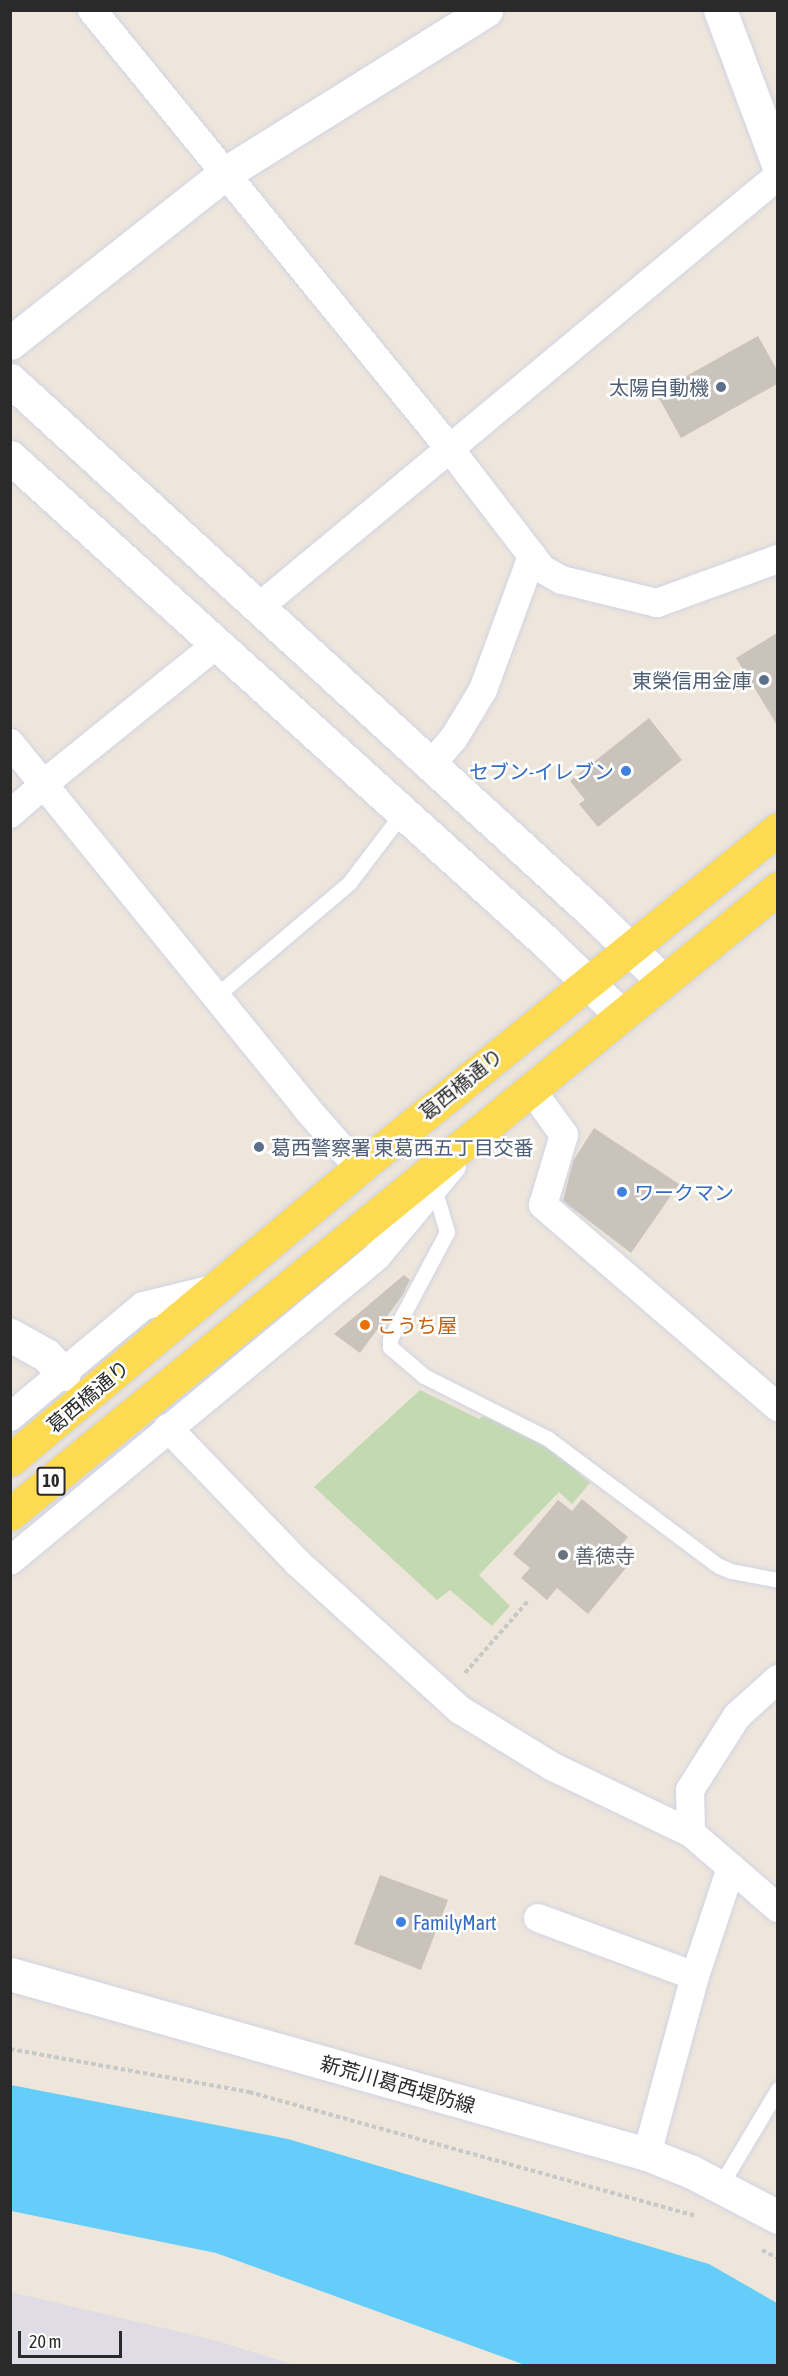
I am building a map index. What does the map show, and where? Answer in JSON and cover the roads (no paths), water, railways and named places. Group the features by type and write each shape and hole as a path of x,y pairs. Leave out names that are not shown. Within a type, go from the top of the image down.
{"main road":[{"name":"葛西橋通り","path":"10,1460 359,1168 777,829"},
{"name":"10","path":"10,1514 777,888"}],"street":[{"path":"92,10 450,449 542,569 562,580 657,603 777,559"},
{"path":"10,343 224,174 486,10"},
{"path":"720,10 777,164"},
{"path":"259,607 777,176"},
{"path":"10,380 431,765 663,981"},
{"path":"10,457 403,812 621,1015"},
{"path":"431,765 454,738 483,690 532,556"},
{"path":"10,814 217,644"},
{"path":"10,743 217,995 307,1109 359,1168"},
{"path":"531,1089 564,1135 543,1205 777,1407"},
{"path":"10,1561 377,1256 480,1132"},
{"path":"10,1417 143,1306 217,1288"},
{"path":"10,1335 46,1355 64,1374"},
{"path":"168,1428 298,1563 460,1710 553,1767 691,1833 777,1908"},
{"path":"691,1833 690,1790 736,1716 777,1678"},
{"path":"647,2154 695,1976 731,1868"},
{"path":"538,1918 695,1976"},
{"name":"新荒川葛西堤防線","path":"10,1974 647,2154 692,2172 777,2217"}],"lane":[{"path":"217,995 349,883 403,812"},
{"path":"434,1188 447,1232 390,1340 390,1347 424,1376 547,1438 719,1566 731,1571 777,1580"},
{"path":"720,2186 777,2089"}],"water":[{"path":"11,2085 288,2139 709,2264 777,2303 777,2365 525,2365 216,2253 11,2211"}],"place":[{"name":"太陽自動機","path":"721,387"},
{"name":"東榮信用金庫","path":"764,680"},
{"name":"セブン-イレブン","path":"626,771"},
{"name":"葛西警察署 東葛西五丁目交番","path":"259,1147"},
{"name":"ワークマン","path":"622,1192"},
{"name":"こうち屋","path":"365,1325"},
{"name":"善徳寺","path":"563,1555"},
{"name":"FamilyMart","path":"401,1922"}]}
